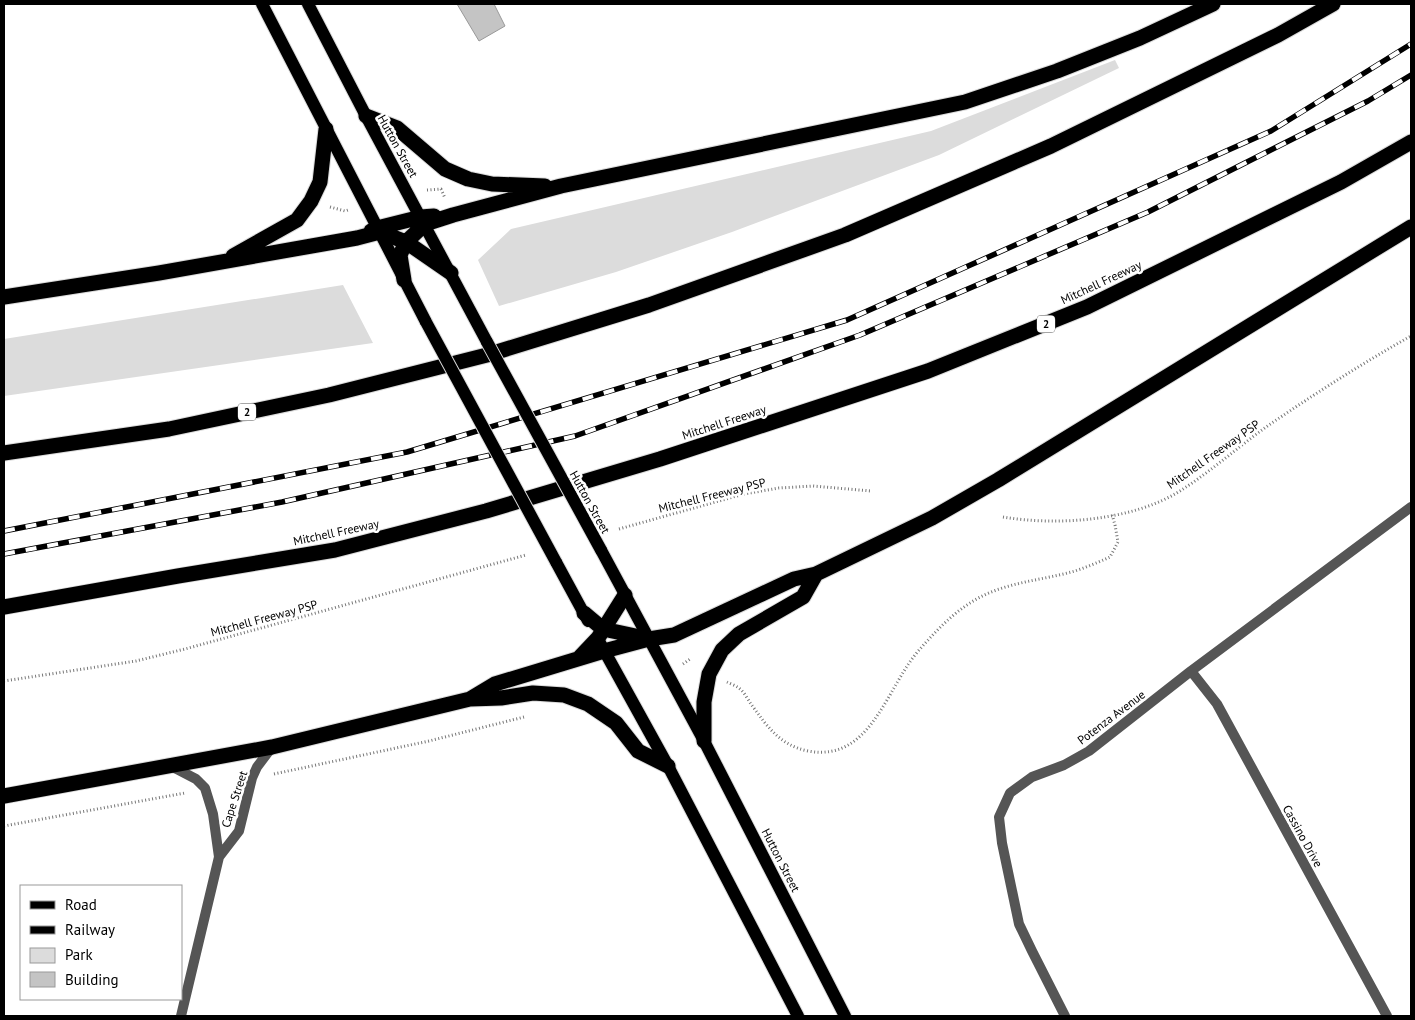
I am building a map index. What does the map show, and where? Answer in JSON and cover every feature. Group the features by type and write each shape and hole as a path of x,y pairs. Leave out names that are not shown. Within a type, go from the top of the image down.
{"highway":[{"path":"4,297 223,262 357,238 379,230 423,221 450,209 965,102 1057,71 1140,38 1213,4"},
{"name":"2","path":"4,453 170,429 329,394 487,354 649,305 846,235 1051,146 1278,36 1334,4"},
{"path":"366,116 397,128 445,169 468,179 492,184 561,186"},
{"path":"223,262 297,220 311,202 320,182 326,129"},
{"name":"Mitchell Freeway","path":"4,607 344,548 486,511 660,459 928,371 1087,308 1341,182 1411,142"},
{"path":"404,280 400,255 406,242 423,221"},
{"path":"602,639 649,639 674,635 794,579 816,574 932,518 998,480 1411,227"},
{"path":"379,230 406,242 451,273"},
{"path":"704,741 704,702 709,674 722,650 739,634 803,597 816,574"},
{"path":"470,699 495,684 579,658 602,639 625,595"},
{"path":"584,612 602,639"},
{"path":"602,639 649,639"},
{"path":"4,796 272,747 470,699 533,694 564,695 588,704 616,723 638,751 668,766"}],"main road":[{"path":"262,4 426,322 584,612"},
{"name":"Hutton Street","path":"308,4 471,312 704,741 845,1016"},
{"path":"602,639 798,1016"}],"street":[{"name":"Potenza Avenue","path":"1065,1016 1019,924 1002,843 999,817 1010,793 1032,777 1064,765 1089,751 1191,671 1411,507"},
{"name":"Cassino Drive","path":"1191,671 1217,704 1385,1015"},
{"name":"Cape Street","path":"219,857 239,831 252,778 272,747"},
{"path":"171,766 196,779 204,788"},
{"name":"Cape Street","path":"181,1016 219,857 213,814 204,788"}],"path":[{"path":"426,190 441,189 450,209"},
{"path":"322,206 345,211"},
{"name":"Mitchell Freeway PSP","path":"1003,517 1029,521 1058,522 1090,519 1137,510 1180,491 1261,431 1332,382 1411,336"},
{"name":"Mitchell Freeway PSP","path":"619,529 744,494 779,488 814,486 871,492"},
{"path":"723,680 740,689 772,734 789,744 808,751 824,752 856,741 870,727 912,658 940,628 971,602 1007,586 1075,570 1110,557 1118,542 1116,524 1112,514"},
{"name":"Mitchell Freeway PSP","path":"4,681 136,661 526,555"},
{"path":"683,664 690,659 687,654"},
{"path":"252,778 429,741 531,716"},
{"path":"4,826 171,797 204,788"}],"green space":[{"path":"1115,60 1119,68 939,155 732,232 616,272 499,306 478,260 511,229 931,131"},
{"path":"343,285 373,343 4,396 4,339"}],"building":[{"path":"457,4 494,4 505,26 479,41"}],"railway":[{"path":"4,531 407,452 847,320 1271,131 1411,44"},
{"path":"4,554 282,502 575,436 860,335 1148,212 1368,101 1411,75"}]}
